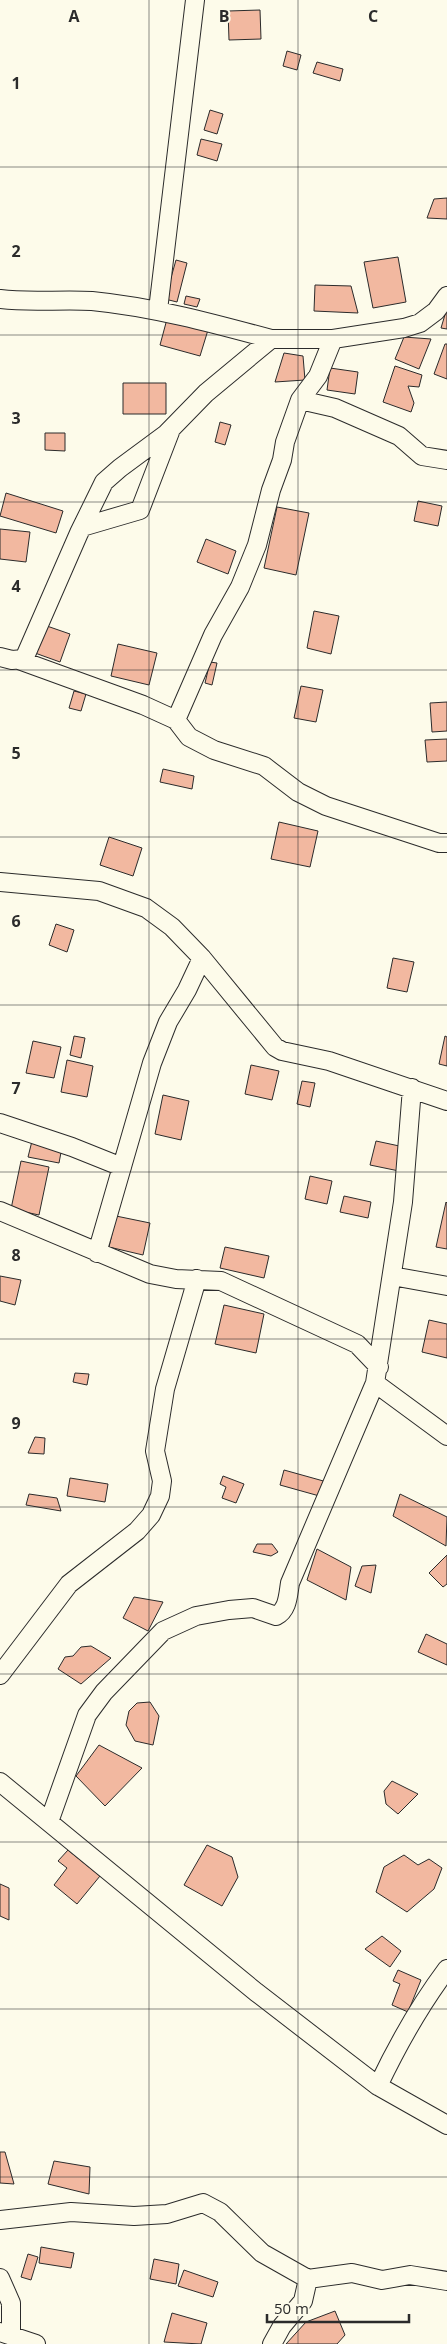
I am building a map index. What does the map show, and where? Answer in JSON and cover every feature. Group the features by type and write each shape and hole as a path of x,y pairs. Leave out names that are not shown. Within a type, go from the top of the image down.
{"street":[{"path":"158,310 195,0"},
{"path":"0,299 18,301 92,301 158,310 271,339 333,339 404,328 420,323 436,310 447,296"},
{"path":"20,660 26,656 82,527 104,482 170,430 206,393 271,339"},
{"path":"176,720 213,635 234,599 257,545 271,490 282,460 285,442 300,400 318,376 333,339"},
{"path":"300,400 335,408 399,436 422,456 447,460"},
{"path":"82,527 140,510 170,430"},
{"path":"0,657 20,660 143,705 176,720 190,737 214,750 264,766 298,792 326,806 439,843 447,843"},
{"path":"0,882 99,891 146,908 172,927 202,958 274,1047 282,1051 329,1061 447,1101"},
{"path":"97,1253 152,1063 168,1022 187,990 202,958"},
{"path":"49,1822 87,1716 104,1692 163,1631 196,1616 229,1610 253,1608 276,1616 282,1613 290,1583 377,1375 403,1202 412,1088"},
{"path":"0,1123 122,1166"},
{"path":"0,1211 150,1274 221,1282 357,1344 377,1375 447,1436"},
{"path":"392,1276 447,1286"},
{"path":"0,1675 69,1584 137,1531 151,1514 160,1496 162,1481 155,1452 165,1389 197,1278"},
{"path":"0,1782 256,1992 378,2086 447,2125"},
{"path":"378,2086 394,2051 419,2008 447,1969"},
{"path":"0,2220 71,2212 134,2216 168,2214 203,2203 220,2212 262,2253 308,2278 352,2273 382,2280 410,2275 447,2281"},
{"path":"0,2278 12,2302 5,2334 36,2344"},
{"path":"272,2344 282,2326 303,2301 308,2278"}],"building":[{"path":"260,10 261,39 229,40 228,11"},
{"path":"287,51 301,55 297,70 283,66"},
{"path":"317,62 343,69 340,81 313,73"},
{"path":"210,110 223,114 217,134 204,130"},
{"path":"201,139 222,144 217,161 197,155"},
{"path":"447,198 447,219 427,218 434,199"},
{"path":"398,257 406,302 373,308 364,262"},
{"path":"176,260 187,263 177,302 165,299"},
{"path":"315,285 351,286 358,313 314,311"},
{"path":"186,296 200,299 197,307 184,304"},
{"path":"447,308 447,329 441,328"},
{"path":"167,319 208,330 200,356 160,345"},
{"path":"404,337 431,339 419,369 395,359"},
{"path":"445,344 447,344 447,379 434,374"},
{"path":"284,353 303,356 305,380 275,382"},
{"path":"395,366 422,375 419,387 408,386 414,403 411,412 383,402"},
{"path":"330,368 358,372 355,394 327,390"},
{"path":"123,383 166,383 166,414 123,414"},
{"path":"220,422 231,425 225,445 215,442"},
{"path":"45,433 65,433 65,451 45,450"},
{"path":"6,493 63,511 56,533 0,516"},
{"path":"418,501 442,506 438,526 414,521"},
{"path":"277,507 309,513 296,575 264,568"},
{"path":"0,529 30,532 26,562 0,559"},
{"path":"206,539 236,551 228,574 197,562"},
{"path":"314,611 339,616 331,654 307,648"},
{"path":"44,625 70,634 60,662 35,653"},
{"path":"118,644 157,653 149,685 111,676"},
{"path":"210,662 217,663 212,685 205,683"},
{"path":"301,686 323,690 316,722 294,718"},
{"path":"74,691 86,694 81,711 69,708"},
{"path":"447,702 447,731 432,732 430,703"},
{"path":"447,739 447,761 427,762 425,740"},
{"path":"163,769 194,776 192,789 160,782"},
{"path":"279,822 318,831 310,867 271,859"},
{"path":"109,837 142,848 133,876 100,865"},
{"path":"56,924 74,930 67,952 49,945"},
{"path":"393,958 414,962 407,992 387,988"},
{"path":"74,1036 85,1038 81,1058 70,1055"},
{"path":"445,1036 447,1037 447,1066 439,1064"},
{"path":"33,1041 61,1047 54,1078 26,1073"},
{"path":"67,1060 93,1066 87,1097 61,1092"},
{"path":"251,1065 279,1071 272,1100 245,1094"},
{"path":"302,1081 315,1083 310,1107 297,1104"},
{"path":"163,1095 189,1101 181,1140 155,1134"},
{"path":"32,1141 62,1147 59,1163 28,1157"},
{"path":"376,1141 404,1147 399,1171 370,1165"},
{"path":"21,1161 49,1167 39,1215 11,1209"},
{"path":"310,1176 332,1181 327,1204 305,1199"},
{"path":"344,1196 371,1202 368,1218 340,1212"},
{"path":"447,1203 447,1249 436,1247"},
{"path":"116,1216 150,1223 143,1255 109,1247"},
{"path":"225,1247 269,1256 264,1278 220,1268"},
{"path":"0,1276 21,1280 15,1305 0,1301"},
{"path":"224,1305 264,1314 256,1353 215,1344"},
{"path":"429,1320 447,1324 447,1358 422,1352"},
{"path":"75,1373 89,1374 87,1385 73,1382"},
{"path":"35,1437 45,1438 44,1454 28,1453"},
{"path":"284,1470 327,1482 323,1497 280,1485"},
{"path":"223,1476 244,1484 236,1503 222,1498 226,1487 220,1484"},
{"path":"70,1478 108,1484 105,1502 67,1496"},
{"path":"29,1494 57,1498 61,1511 26,1505"},
{"path":"400,1494 447,1517 446,1546 393,1516"},
{"path":"257,1544 272,1544 278,1552 271,1556 253,1552"},
{"path":"317,1549 351,1567 346,1600 307,1580"},
{"path":"447,1555 447,1584 443,1587 429,1573"},
{"path":"376,1565 371,1593 355,1586 362,1566"},
{"path":"134,1597 163,1602 148,1631 123,1618"},
{"path":"426,1634 447,1644 447,1665 418,1652"},
{"path":"91,1646 111,1658 81,1684 58,1669 65,1657 73,1656 81,1647"},
{"path":"150,1702 159,1716 153,1745 135,1741 126,1725 129,1711 137,1703"},
{"path":"99,1745 142,1768 105,1806 76,1776"},
{"path":"392,1781 418,1794 398,1814 386,1804 384,1791"},
{"path":"207,1845 232,1857 238,1877 222,1906 184,1885"},
{"path":"68,1850 100,1876 77,1904 54,1885 67,1868 58,1861"},
{"path":"404,1855 418,1865 429,1859 442,1868 434,1889 407,1912 376,1892 384,1867"},
{"path":"0,1884 9,1888 9,1920 0,1916"},
{"path":"382,1936 401,1951 390,1967 365,1949"},
{"path":"398,1970 421,1980 408,2012 392,2005 400,1984 393,1981"},
{"path":"0,2152 5,2152 14,2184 0,2183"},
{"path":"54,2161 90,2167 89,2194 48,2184"},
{"path":"41,2247 74,2253 71,2268 39,2263"},
{"path":"28,2254 38,2257 31,2280 21,2277"},
{"path":"154,2259 179,2264 176,2284 150,2279"},
{"path":"184,2270 218,2282 213,2297 178,2286"},
{"path":"335,2311 345,2335 337,2344 286,2344 306,2322"},
{"path":"172,2313 207,2323 201,2344 164,2342"}]}
